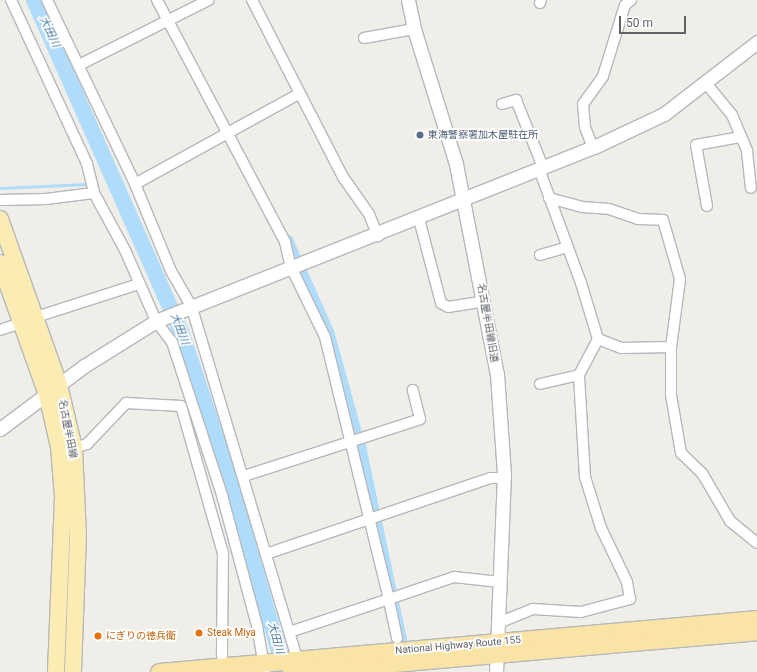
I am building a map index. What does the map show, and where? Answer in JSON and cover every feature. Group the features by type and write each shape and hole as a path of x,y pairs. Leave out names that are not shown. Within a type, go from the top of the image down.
{"highway":[{"name":"National Highway Route 155","path":"159,672 264,666 297,667 497,648 757,619"},
{"name":"National Highway Route 155","path":"497,648 757,631"}],"main road":[{"name":"名古屋半田線","path":"0,220 29,320 74,448 78,535 72,672"},
{"name":"名古屋半田線","path":"0,263 29,320"},
{"name":"名古屋半田線","path":"53,390 63,497 56,672"}],"street":[{"path":"11,0 87,164 94,193 139,284 161,319 172,342 222,495 264,666"},
{"path":"47,0 135,184 171,271 188,306 244,476 284,622 290,632 297,667"},
{"path":"157,0 226,135 285,242 292,267 325,336 354,441 397,638"},
{"path":"79,65 166,19 209,0"},
{"path":"252,0 299,94 378,236"},
{"name":"名古屋半田線旧道","path":"408,0 414,30 464,200 498,382 504,478 496,672"},
{"path":"592,148 585,126 583,104 602,76 611,43 625,5 631,0"},
{"path":"364,38 414,30"},
{"path":"0,429 53,390 161,319 188,306 378,236 592,148 664,114 757,42"},
{"path":"705,82 732,115 747,151 751,188"},
{"path":"135,184 299,94"},
{"path":"498,623 533,609 581,612 630,599 627,582 601,528 585,477 579,375 598,339 541,168 516,100 502,104"},
{"path":"707,206 696,145 741,137"},
{"path":"0,200 46,199 94,193"},
{"path":"550,198 582,206 609,209 638,219 663,220 680,279 670,347 671,395 681,453 702,473 730,521 757,542"},
{"path":"419,219 441,303 448,307 484,301"},
{"path":"540,255 568,247"},
{"path":"0,330 139,284"},
{"path":"598,339 621,348 670,347"},
{"path":"540,384 579,375"},
{"path":"244,476 420,419 413,390"},
{"path":"74,448 87,444 126,403 181,406 223,552 222,656"},
{"path":"266,554 371,520 491,478 504,478"},
{"path":"290,632 454,577 500,582"}],"waterway":[{"name":"大田川","path":"34,0 181,331 226,468 285,672"},
{"path":"0,188 86,184"},
{"path":"288,239 329,331 361,446 409,672"}],"place":[{"name":"東海警察署加木屋駐在所","path":"420,135"},
{"name":"Steak Miya","path":"199,633"},
{"name":"にぎりの徳兵衛","path":"98,636"}]}
